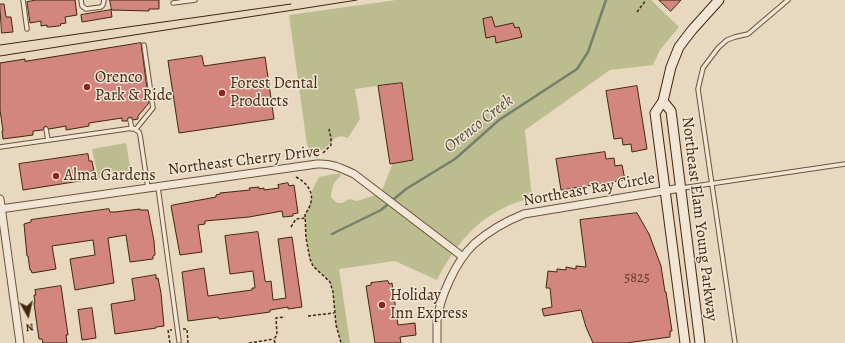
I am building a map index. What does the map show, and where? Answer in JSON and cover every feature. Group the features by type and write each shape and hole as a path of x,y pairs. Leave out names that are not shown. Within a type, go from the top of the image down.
{"street":[{"name":"Northeast Elam Young Parkway","path":"685,343 655,113 663,101 670,67 679,47 719,0"},
{"name":"Northeast Elam Young Parkway","path":"663,101 671,111 700,343"},
{"name":"Northeast Cherry Drive","path":"1,209 323,164 339,166 354,174 463,257"},
{"name":"Northeast Ray Circle","path":"437,343 437,321 449,282 463,257 474,244 490,232 513,218 524,214 681,188"},
{"path":"0,199 20,343"}],"lane":[{"path":"23,0 27,29"},
{"path":"80,0 82,6 86,9 101,7 104,5 104,0"},
{"path":"173,3 195,0"},
{"path":"735,343 698,89 703,68 718,48 727,40 735,36 748,34 788,0"},
{"path":"0,147 134,129 153,108 144,45"},
{"path":"130,120 134,129 139,132 140,135 148,188"},
{"path":"46,129 48,140"},
{"path":"681,188 845,164"},
{"path":"158,187 179,341"}],"path":[{"path":"637,12 646,0"},
{"path":"324,153 331,145 329,129"},
{"path":"296,177 301,180 311,192 312,198 310,208 305,214 306,238 310,259 313,266 330,282 333,292 336,325 341,343"},
{"path":"291,227 296,219 305,218"},
{"path":"308,316 334,313"},
{"path":"275,343 274,340 277,335 276,318 285,317"},
{"path":"249,343 274,340"}],"green space":[{"path":"396,0 651,0 679,27 660,50 653,65 610,70 525,130 532,198 501,209 475,228 454,252 437,280 395,261 339,269 350,343 341,343 336,325 333,292 330,282 313,266 310,259 306,238 305,214 310,206 314,186 319,177 340,173 341,176 333,185 331,197 337,203 342,203 349,199 357,201 375,195 382,190 393,163 413,160 402,82 355,89 360,119 348,138 340,136 337,137 323,149 311,151 307,145 289,15"},
{"path":"126,143 131,173 97,179 92,149"}],"building":[{"path":"37,0 75,0 77,15 65,17 66,23 60,24 61,25 59,26 41,26 41,21 30,23 27,2"},
{"path":"110,0 159,0 159,9 149,9 149,11 112,10"},
{"path":"659,0 681,0 671,11"},
{"path":"0,4 4,4 6,17 11,17 13,32 2,33"},
{"path":"111,10 112,17 82,22 81,15"},
{"path":"492,17 495,27 513,23 515,28 519,27 522,37 496,43 495,36 486,38 483,19"},
{"name":"Orenco Park & Ride","path":"141,43 149,103 138,116 138,119 133,120 130,117 127,121 122,121 122,118 89,123 89,126 66,130 66,126 49,129 46,126 43,130 33,131 33,135 3,139 0,110 0,63 25,59 25,61"},
{"name":"Forest Dental Products","path":"202,56 204,66 265,57 274,119 179,133 168,61"},
{"path":"402,83 413,160 390,164 378,86"},
{"path":"637,86 647,149 632,152 631,144 623,145 622,138 614,139 606,91"},
{"path":"605,152 606,159 614,158 615,166 622,165 625,180 561,190 556,159"},
{"name":"Alma Gardens","path":"88,154 89,161 92,161 94,171 91,171 92,180 23,190 19,164"},
{"path":"288,183 289,186 294,185 298,213 293,214 293,216 283,217 282,211 249,217 205,221 205,224 198,225 202,252 180,255 171,206 216,197 216,195 220,193 250,190 249,188 259,187 259,189 264,188 264,190 279,188 278,185"},
{"path":"109,209 110,212 140,209 148,210 154,241 155,255 153,256 153,259 130,262 126,235 108,238 114,283 75,290 70,259 95,255 93,240 52,246 56,269 32,273 27,256 24,224 31,222 31,220"},
{"path":"637,213 649,234 661,266 672,331 670,331 670,337 626,343 593,343 581,310 544,316 542,309 552,307 550,288 546,288 548,271 557,272 557,269 566,270 566,267 576,269 576,266 586,267 580,220"},
{"path":"258,232 265,280 266,282 271,281 273,300 286,298 278,239 292,237 302,307 288,309 288,307 270,310 270,312 219,319 218,317 188,321 182,272 204,268 208,296 252,290 252,288 255,288 253,271 230,274 225,236"},
{"path":"156,275 161,293 164,326 115,334 111,304 135,300 132,279"},
{"name":"Holiday Inn Express","path":"388,281 389,284 392,283 398,325 415,323 416,335 400,337 401,343 375,343 366,286 371,285 371,283"},
{"path":"61,286 68,335 66,335 67,343 43,343 42,339 39,339 34,303 34,295 36,295 35,290"},
{"path":"92,308 96,338 82,340 78,310"}],"waterway":[{"name":"Orenco Creek","path":"332,234 381,210 406,189 455,159 499,120 577,69 588,52 606,0"}],"tram line":[{"path":"0,56 357,0"},
{"path":"0,45 291,4"}],"place":[{"name":"Orenco Park & Ride","path":"87,87"},
{"name":"Forest Dental Products","path":"222,93"},
{"name":"Alma Gardens","path":"56,176"},
{"name":"Holiday Inn Express","path":"382,305"}]}
